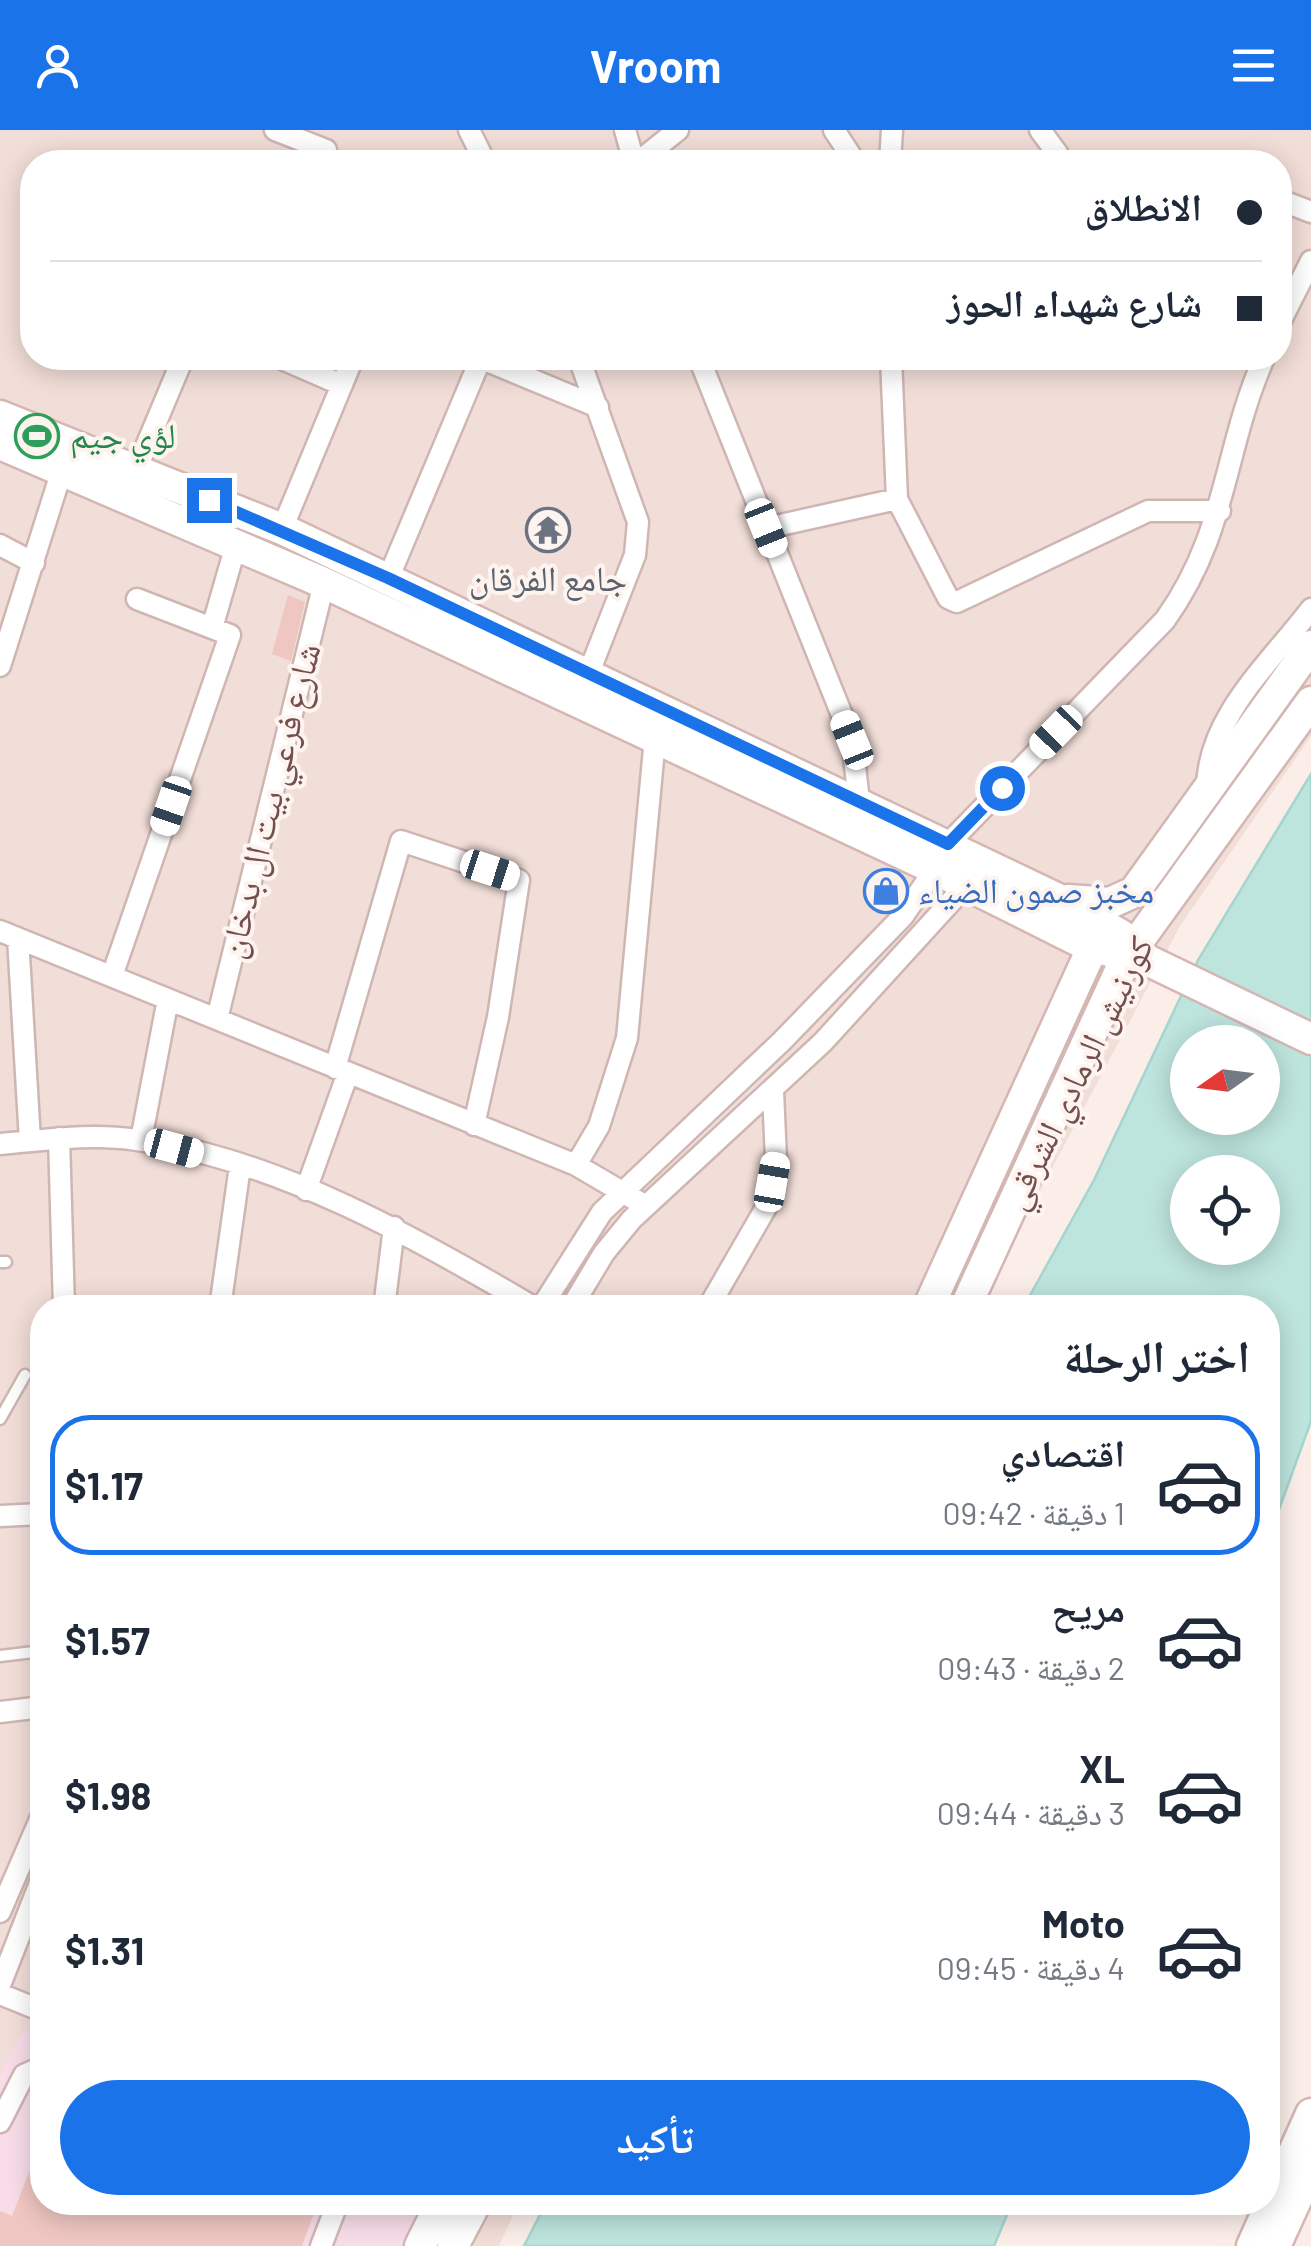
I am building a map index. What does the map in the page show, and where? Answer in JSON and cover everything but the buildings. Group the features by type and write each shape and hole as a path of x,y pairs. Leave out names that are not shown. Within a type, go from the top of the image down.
{"main road":[{"path":"0,416 52,456 236,544 656,738 942,856 1311,1039"},
{"path":"0,444 136,470 282,530 859,801 942,856 967,884 1050,911 1071,972 1069,995"},
{"name":"كورنيش الرمادي الشرقي","path":"1050,911 1103,904 1134,892 1311,646"},
{"name":"كورنيش الرمادي الشرقي","path":"971,1295 1136,954 1311,702"},
{"path":"1178,832 1206,851"},
{"name":"كورنيش الرمادي الشرقي","path":"934,1295 1097,936"},
{"path":"1280,2183 1311,2114"},
{"path":"1275,2246 1311,2167"},
{"path":"420,2246 436,2215"},
{"path":"453,2246 469,2215"},
{"path":"1252,2246 1266,2215"}],"street":[{"path":"275,130 316,150"},
{"path":"652,150 678,130"},
{"path":"1292,299 1311,262"},
{"path":"136,470 178,370"},
{"path":"308,370 342,385"},
{"path":"282,530 348,370"},
{"path":"388,578 476,370"},
{"path":"510,370 598,407"},
{"path":"578,702 634,555 638,522 584,370"},
{"path":"704,370 852,740 859,801"},
{"path":"892,370 898,498 948,598 956,602 1148,511 1220,511"},
{"path":"546,1295 592,1224 782,1041 903,916 942,856 1165,620 1195,574 1220,511 1235,443 1260,370"},
{"path":"1,660 34,563 52,456"},
{"path":"766,528 898,498"},
{"path":"0,544 34,563"},
{"path":"112,976 221,631 236,544"},
{"name":"شارع فرعي بيت ال بدخان","path":"217,1019 324,583"},
{"path":"137,599 221,631"},
{"path":"1207,790 1214,741 1225,719 1311,609"},
{"path":"576,1165 594,1136 627,1038 656,738"},
{"path":"306,1190 400,841 519,880 498,1017 474,1125"},
{"path":"579,1295 604,1253 646,1206 774,1091 967,884"},
{"path":"30,1141 9,934 576,1165 646,1206"},
{"path":"141,1140 168,1000"},
{"path":"716,1295 768,1204 776,1160 774,1091"},
{"path":"60,1138 64,1295"},
{"path":"0,1144 60,1138 141,1140 240,1166 394,1227 515,1295"},
{"path":"222,1295 240,1166"},
{"path":"386,1295 394,1227"},
{"path":"0,1516 30,1515"},
{"path":"0,1712 30,1708"},
{"path":"0,1912 30,1843"},
{"path":"0,1984 30,1908"},
{"path":"0,1994 30,2006"},
{"path":"0,2122 24,2075 30,2072"},
{"path":"321,2246 333,2215"}],"lane":[{"path":"0,1419 25,1375"},
{"path":"0,1656 30,1652"}],"shaded area":[{"path":"0,130 1311,130 1311,736 1180,926 985,1295 30,1295 30,2215 513,2215 499,2246 0,2246"},
{"path":"30,2030 30,2215 423,2215 407,2246 0,2246 0,2075 22,2033"}],"water":[{"path":"1311,774 1311,1421 1280,1507 1280,1295 1030,1295 1094,1180 1198,960"},
{"path":"540,2215 1007,2215 994,2246 524,2246"}],"place":[{"name":"لؤي جيم","path":"37,436"},
{"name":"جامع الفرقان","path":"548,530"},
{"name":"مخبز صمون الضياء","path":"886,891"}],"route":[{"path":"209,500 388,578 948,844 1002,788"}]}
